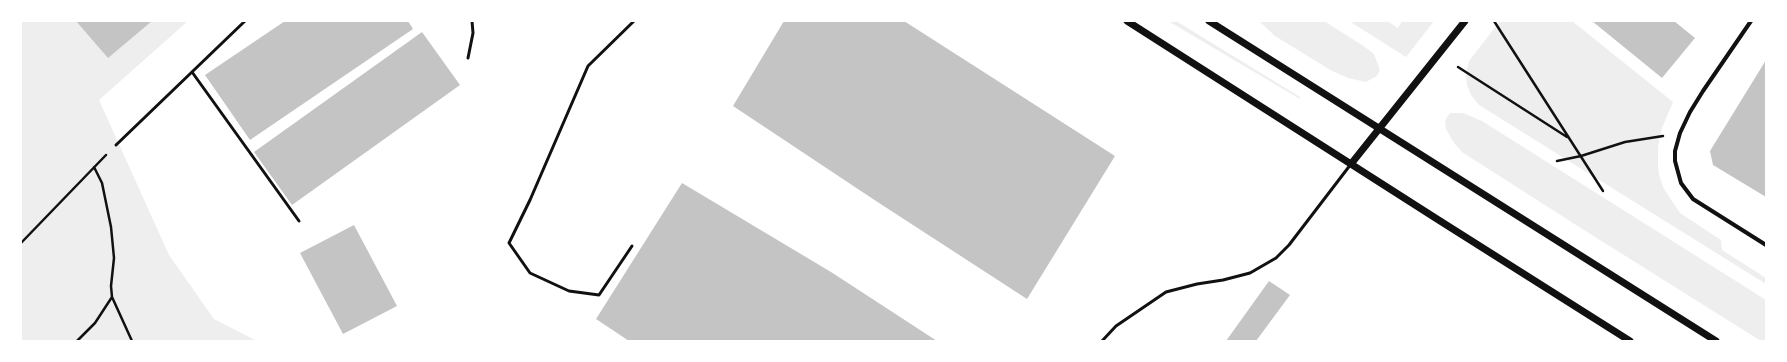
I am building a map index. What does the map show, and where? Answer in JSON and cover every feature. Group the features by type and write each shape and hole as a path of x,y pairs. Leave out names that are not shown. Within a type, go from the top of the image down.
{"street":[{"path":"1127,21 1630,341"},
{"path":"1209,21 1716,341"},
{"path":"1351,164 1465,21"},
{"path":"1752,21 1703,91 1680,133 1675,151 1675,161 1682,183 1693,199 1766,245"}],"lane":[{"path":"116,145 245,21"},
{"path":"468,58 473,33 472,21"},
{"path":"632,246 599,295 569,291 530,273 508,243 530,200 588,66 634,21"},
{"path":"192,72 299,221"},
{"path":"1102,341 1116,326 1166,292 1198,284 1223,280 1250,272 1276,258 1289,245 1351,164"}],"path":[{"path":"1494,21 1603,191"},
{"path":"1458,67 1569,138"},
{"path":"1557,161 1581,156 1626,142 1680,133"},
{"path":"21,243 116,145"},
{"path":"94,167 104,192 112,233 114,258 111,286 112,297 132,341"},
{"path":"76,341 95,323 112,297"}],"shaded area":[{"path":"21,21 188,21 99,100 169,255 214,319 257,341 21,341"},
{"path":"1168,21 1176,21 1300,97 1300,99"},
{"path":"1259,21 1324,21 1374,54 1380,70 1377,76 1366,82 1348,78 1332,71 1275,36"},
{"path":"1349,21 1387,21 1398,28 1402,21 1434,21 1406,57"},
{"path":"1500,21 1572,21 1673,102 1662,128 1658,147 1659,175 1664,189 1680,213 1721,240 1722,250 1766,278 1766,284 1479,105 1471,95 1467,85 1466,73 1469,61"},
{"path":"1450,113 1463,113 1482,121 1766,300 1766,341 1761,341 1462,152 1454,143 1446,129 1445,122"}],"building":[{"path":"76,21 152,21 108,58"},
{"path":"285,21 408,21 413,29 250,140 205,75"},
{"path":"784,21 904,21 1115,156 1027,299 733,106"},
{"path":"1592,21 1674,21 1695,38 1662,78"},
{"path":"422,32 460,85 292,205 254,152"},
{"path":"1766,60 1766,197 1713,165 1710,151"},
{"path":"682,183 831,272 937,341 629,341 596,319"},
{"path":"354,225 397,306 343,334 300,253"},
{"path":"1269,281 1290,295 1256,341 1226,341"}]}
